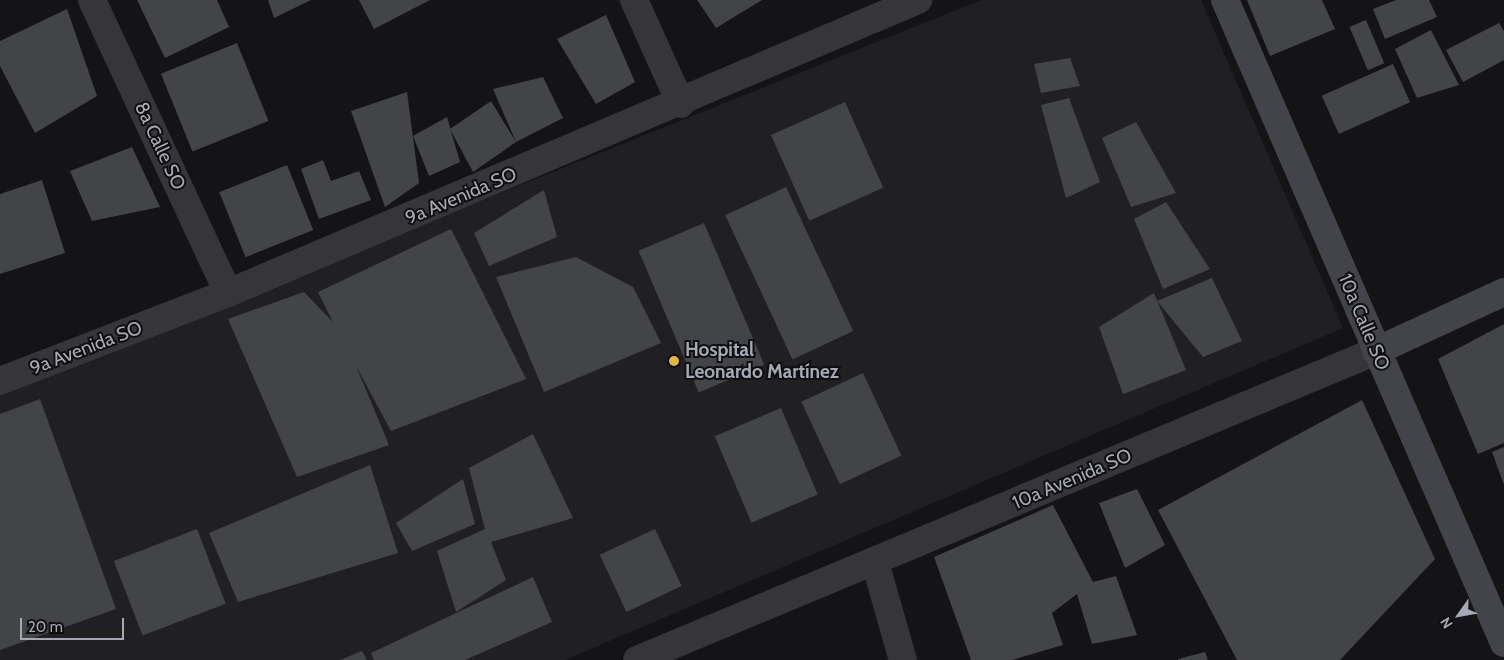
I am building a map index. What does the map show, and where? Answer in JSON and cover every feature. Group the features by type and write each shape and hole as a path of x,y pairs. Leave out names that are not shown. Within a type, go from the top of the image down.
{"street":[{"name":"8a Calle SO","path":"92,0 228,293"},
{"path":"634,0 681,104"},
{"name":"9a Avenida SO","path":"0,381 228,293 681,104 918,0"},
{"name":"10a Calle SO","path":"1225,0 1504,643"},
{"name":"10a Avenida SO","path":"637,660 1376,351 1504,292"},
{"path":"875,562 903,660"}],"shaded area":[{"name":"Hospital Leonardo Martínez","path":"981,0 1201,0 1343,328 565,660 0,660 0,394"}],"building":[{"path":"137,0 217,0 229,27 165,58"},
{"path":"268,0 311,0 274,18"},
{"path":"359,0 430,0 374,29"},
{"path":"697,0 762,0 716,28"},
{"path":"1247,0 1322,0 1335,29 1270,56"},
{"path":"1396,0 1429,0 1437,17 1385,39 1373,9"},
{"path":"67,9 97,96 35,133 0,66 0,41"},
{"path":"606,15 635,82 596,104 557,39"},
{"path":"1366,20 1384,63 1368,70 1349,27"},
{"path":"1499,23 1504,31 1504,60 1463,82 1446,50"},
{"path":"1431,30 1459,85 1417,98 1395,49"},
{"path":"237,43 268,121 192,152 161,74"},
{"path":"1070,58 1080,86 1041,93 1034,64"},
{"path":"1393,64 1410,102 1339,134 1322,96"},
{"path":"543,77 563,118 516,142 493,89"},
{"path":"407,92 419,183 385,207 351,111"},
{"path":"1069,98 1100,182 1066,198 1041,105"},
{"path":"491,101 516,142 473,172 450,129"},
{"path":"845,102 883,188 809,221 771,135"},
{"path":"447,117 460,162 429,176 413,136"},
{"path":"1136,122 1176,193 1131,207 1102,138"},
{"path":"132,147 160,207 92,221 70,171"},
{"path":"323,160 331,181 359,171 371,200 319,219 301,169"},
{"path":"287,165 313,230 246,257 219,192"},
{"path":"42,180 65,253 0,274 0,194"},
{"path":"786,187 853,331 792,359 725,215"},
{"path":"544,190 557,237 489,266 474,233"},
{"path":"1166,202 1210,269 1163,289 1134,219"},
{"path":"704,223 764,365 699,392 639,251"},
{"path":"451,229 526,379 391,431 356,366 389,445 297,477 228,319 304,292 333,322 318,292"},
{"path":"576,257 633,287 661,343 544,392 496,277"},
{"path":"1212,278 1242,341 1203,357 1157,301"},
{"path":"1154,293 1186,370 1123,394 1099,327"},
{"path":"1504,324 1504,443 1478,454 1438,359"},
{"path":"863,373 901,455 840,484 801,402"},
{"path":"40,399 116,609 0,650 0,414"},
{"path":"1362,400 1435,559 1340,660 1237,660 1158,510"},
{"path":"781,408 818,495 751,523 715,436"},
{"path":"533,434 573,518 491,542 506,580 456,612 437,551 485,529 469,468"},
{"path":"1504,447 1504,485 1492,452"},
{"path":"370,465 398,553 238,602 209,533"},
{"path":"463,479 475,524 412,551 396,523"},
{"path":"1137,489 1165,545 1125,568 1099,503"},
{"path":"1053,505 1093,582 1116,576 1137,635 1092,644 1077,594 1052,613 1063,645 1012,660 971,660 934,557"},
{"path":"197,529 226,604 143,636 114,561"},
{"path":"655,529 682,586 626,612 600,555"},
{"path":"533,577 552,622 465,660 374,660 371,653"},
{"path":"362,651 367,660 340,660"},
{"path":"1205,652 1208,660 1178,660 1178,659"}],"place":[{"name":"Hospital Leonardo Martínez","path":"674,361"}]}
